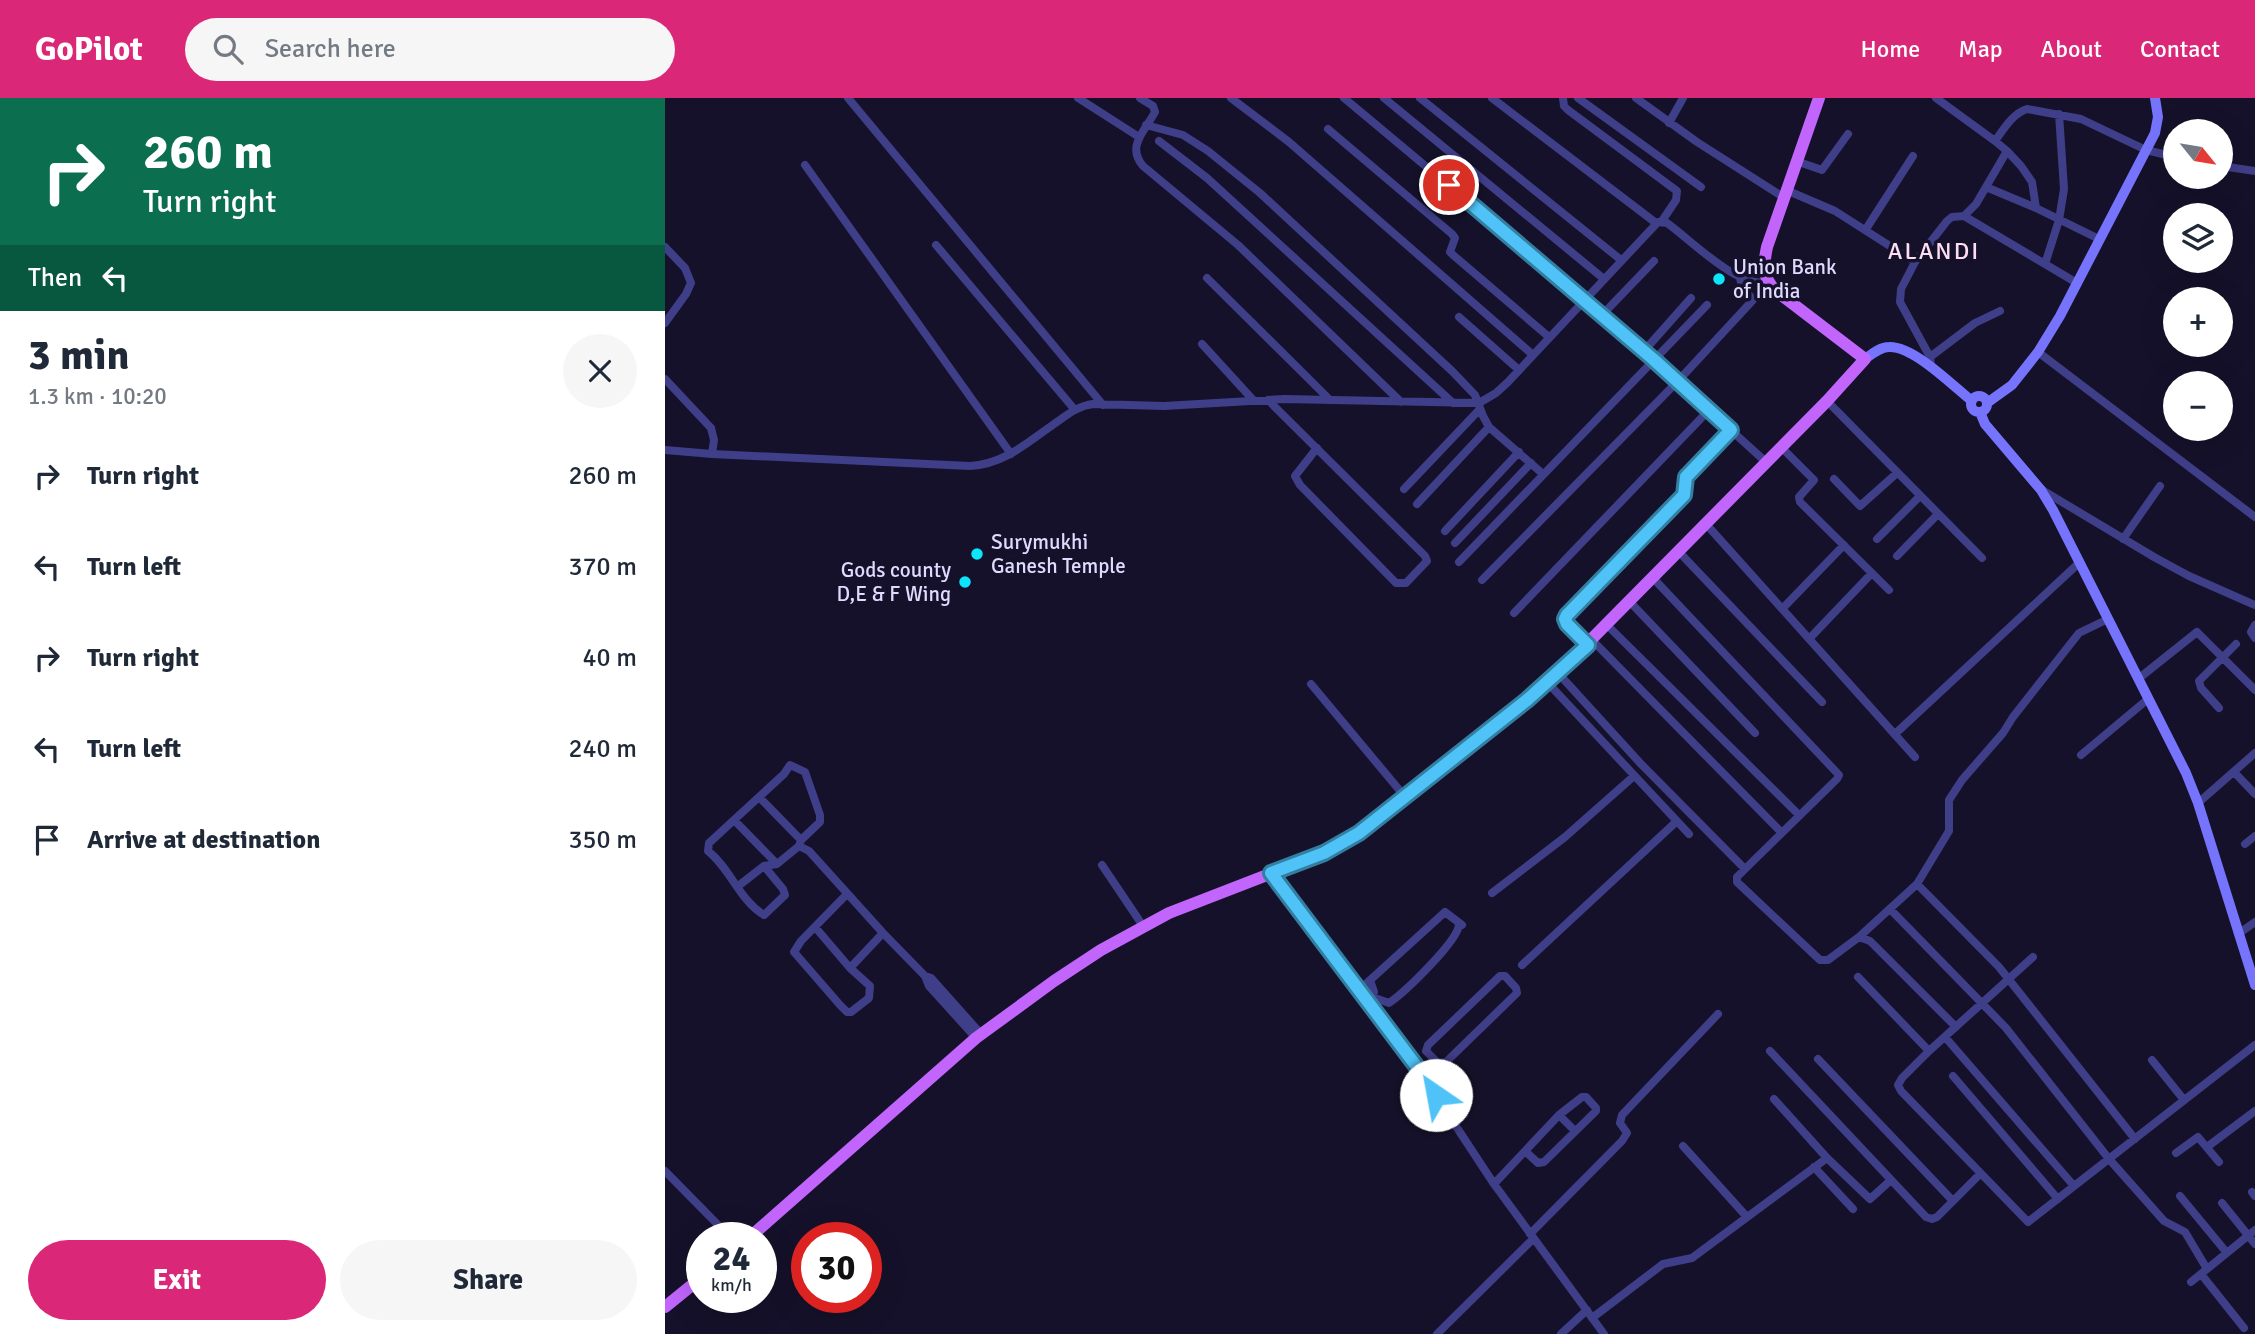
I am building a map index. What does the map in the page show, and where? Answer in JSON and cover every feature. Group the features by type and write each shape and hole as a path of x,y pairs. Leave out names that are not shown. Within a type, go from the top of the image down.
{"main road":[{"path":"1819,98 1784,193 1767,247 1764,272 1767,282 1865,359"},
{"path":"767,1222 978,1036 1054,981 1143,926 1188,904 1324,853 1359,833 1406,798 1558,673 1827,401 1865,359 1887,346 1931,361 1972,401 1973,409 1983,407 2012,385 2038,352 2146,150 2158,123 2155,98"},
{"path":"1983,407 1985,424 2041,489 2186,773 2198,803 2255,985"},
{"path":"665,1307 686,1290"}],"street":[{"path":"848,98 1103,405"},
{"path":"1078,98 1139,137"},
{"path":"1140,98 1152,101 1154,112 1135,149 1143,166 1238,245 1401,402"},
{"path":"1231,98 1289,142 1533,355"},
{"path":"1344,98 1584,299 1766,462"},
{"path":"1384,98 1604,279"},
{"path":"1420,98 1621,260"},
{"path":"1492,98 1659,222 1740,278 1754,283 1767,282"},
{"path":"1404,489 1480,406 1533,355 1659,222 1676,200 1677,191 1564,106 1563,98"},
{"path":"1578,98 1701,187"},
{"path":"1636,98 1669,122 1784,193 1835,211 1915,262"},
{"path":"1669,122 1683,98"},
{"path":"1936,98 2007,151 2021,166 2032,182 2036,208"},
{"path":"1994,141 2020,111 2027,110 2081,119 2146,150 2163,154"},
{"path":"2045,264 2059,220 2064,189 2059,114"},
{"path":"1146,125 1166,129 1196,142 1260,193 1470,388 1489,427 1543,474"},
{"path":"1328,129 1452,234 1455,238 1450,252 1453,256 1549,337"},
{"path":"1796,161 1822,170 1848,134"},
{"path":"1159,141 1207,178 1453,403"},
{"path":"1964,216 1976,204 2007,151"},
{"path":"1866,229 1913,156"},
{"path":"805,166 1011,454"},
{"path":"2233,168 2255,171"},
{"path":"1986,187 2099,239"},
{"path":"2000,312 1975,323 1931,361 1900,303 1901,289 1915,262 1952,217 1964,216 2077,283"},
{"path":"936,245 1075,410"},
{"path":"665,247 685,268 691,283 665,323"},
{"path":"1602,315 1654,261"},
{"path":"1207,278 1330,400"},
{"path":"1482,580 1678,382 1753,300 1742,286 1740,278"},
{"path":"1644,351 1691,298"},
{"path":"1459,562 1707,305"},
{"path":"1459,317 1518,370"},
{"path":"1202,344 1254,401"},
{"path":"2038,352 2255,517"},
{"path":"665,379 711,428 714,440 712,454"},
{"path":"665,450 970,466 996,462 1011,454 1083,405 1164,406 1268,400 1330,400 1480,406"},
{"path":"1268,400 1317,448 1425,556 1427,561 1424,566 1406,583 1396,583 1300,485 1295,476 1317,448"},
{"path":"1827,401 1982,558"},
{"path":"1514,613 1709,410"},
{"path":"1417,504 1489,427"},
{"path":"1731,430 1686,477 1684,495 1565,619 1567,624 1590,642 1781,832"},
{"path":"1781,447 1814,480 1799,497 1800,502 1889,590"},
{"path":"1445,531 1519,453"},
{"path":"1455,543 1531,463"},
{"path":"1834,479 1860,506 1897,473"},
{"path":"2123,539 2160,486"},
{"path":"2041,489 2189,576 2255,605"},
{"path":"1877,539 1920,496"},
{"path":"1897,556 1938,514"},
{"path":"1706,524 1915,757"},
{"path":"1782,609 1844,545"},
{"path":"1679,552 1822,702"},
{"path":"1895,734 2080,562"},
{"path":"1809,639 1872,573"},
{"path":"1653,578 1837,772 1837,779 1737,877 1737,881 1820,960 1828,960 1859,937 1917,884 1948,831 1949,800 1962,780 2003,733 2078,634 2108,619"},
{"path":"1630,602 1755,733"},
{"path":"1607,625 1799,815"},
{"path":"2255,625 2251,632 2255,638"},
{"path":"2138,679 2195,633 2255,690"},
{"path":"2219,708 2201,688 2199,681 2236,644"},
{"path":"1558,673 1641,764 1745,869"},
{"path":"1547,682 1689,834"},
{"path":"1311,684 1406,798"},
{"path":"2081,755 2148,699"},
{"path":"2198,803 2255,753"},
{"path":"737,887 764,866 777,864 820,822 821,818 805,772 790,765 785,774 709,843 708,851 717,858 737,887 761,914 767,914 785,895 764,866"},
{"path":"2235,773 2255,794"},
{"path":"1492,892 1565,836 1634,776"},
{"path":"759,797 883,933 925,976 931,978 978,1036"},
{"path":"734,820 777,864"},
{"path":"1522,965 1677,821"},
{"path":"2245,844 2255,836"},
{"path":"1102,865 1143,926"},
{"path":"1271,873 1419,1070 1494,1184 1604,1334"},
{"path":"1917,884 2008,978 2135,1139"},
{"path":"815,928 850,968 870,986 869,998 851,1012 844,1010 794,951 815,928 847,894"},
{"path":"1890,909 2006,1028 2109,1159 2164,1221 2185,1232 2204,1272 2245,1328"},
{"path":"1359,990 1445,911 1462,925 1459,925 1458,933 1428,967 1389,1003 1372,997 1374,992 1370,980"},
{"path":"2238,934 2255,922"},
{"path":"850,968 883,933"},
{"path":"1859,937 1870,941 1956,1027"},
{"path":"2033,957 1929,1051 1902,1077 1898,1085 2028,1222 2255,1045"},
{"path":"1500,976 1506,976 1518,990 1514,997 1446,1062 1441,1065 1433,1059 1426,1051 1427,1045 1500,976"},
{"path":"1858,977 1929,1051"},
{"path":"1437,1334 1622,1141 1627,1133 1620,1123 1622,1115 1718,1014"},
{"path":"1945,1037 2074,1186"},
{"path":"1770,1051 1926,1217 1932,1219 1980,1174"},
{"path":"1419,1070 1433,1059"},
{"path":"1818,1059 1953,1201"},
{"path":"2152,1060 2184,1100"},
{"path":"1953,1076 2057,1199"},
{"path":"1494,1184 1559,1115 1582,1097 1586,1097 1597,1109 1541,1164 1527,1152"},
{"path":"1774,1099 1827,1158 1870,1199 1891,1180"},
{"path":"2207,1147 2255,1111"},
{"path":"1559,1115 1575,1131"},
{"path":"2176,1153 2197,1137 2219,1162"},
{"path":"1683,1146 1747,1217"},
{"path":"1561,1334 1663,1264 1692,1258 1827,1158"},
{"path":"1814,1167 1853,1209"},
{"path":"665,1171 715,1222"},
{"path":"2180,1196 2227,1253"},
{"path":"2222,1203 2252,1233 2255,1244"},
{"path":"2191,1282 2252,1233"}],"place":[{"name":"Union Bank of India","path":"1719,279"},
{"name":"Surymukhi Ganesh Temple","path":"977,554"},
{"name":"Gods county D,E & F Wing","path":"965,582"}],"district":[{"name":"ALANDI","path":"1934,251"}],"route":[{"path":"1436,1095 1271,873 1324,853 1359,833 1527,700 1588,645 1567,624 1567,615 1684,495 1686,477 1731,430 1653,359 1449,185"}]}
